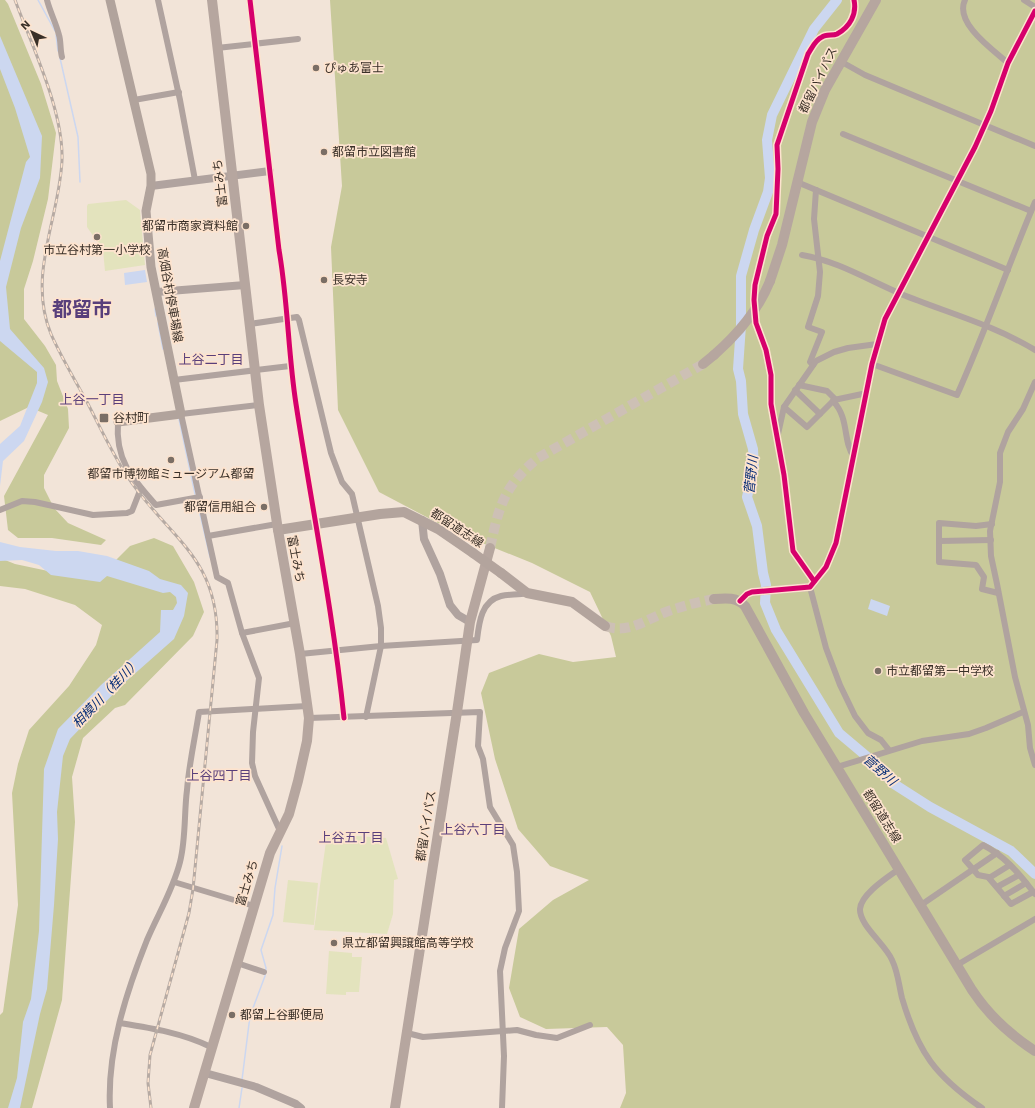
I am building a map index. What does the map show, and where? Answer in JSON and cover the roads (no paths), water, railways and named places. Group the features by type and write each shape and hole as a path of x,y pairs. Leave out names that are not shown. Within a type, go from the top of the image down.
{"highway":[{"name":"富士みち","path":"194,1108 270,853 289,814 307,741 309,718 295,623 277,527 254,370 250,324 212,0"},
{"name":"都留バイパス","path":"703,364 735,335 751,316 770,281 782,245 812,122 825,90 840,61 876,0"},
{"name":"都留バイパス","path":"395,1108 457,712 466,641 490,548"}],"main road":[{"name":"高畑谷村停車場線","path":"110,0 145,147 151,186 146,211 151,267 181,414"},
{"path":"118,422 181,414"},
{"name":"都留道志線","path":"277,527 315,524 399,512 422,520 473,553 526,593 572,602 605,626"},
{"path":"714,599 740,601"},
{"name":"都留道志線","path":"740,601 745,606 804,713 978,998 994,1019 1006,1031 1035,1051"}],"street":[{"path":"47,0 59,36 62,57"},
{"path":"158,0 179,92 195,180"},
{"path":"250,0 278,250 284,281 290,366 337,650 344,718"},
{"path":"854,0 855,11 852,20 837,34 822,36 815,43 808,54 777,145 778,169 776,214 766,236 755,285 754,300 756,323 766,350 770,369 771,404 778,435 793,551 814,581 826,648 850,706 863,728 886,744 889,750"},
{"path":"1024,0 1035,7"},
{"path":"962,1 965,20 976,35 1008,63"},
{"path":"740,601 747,594 752,592 814,581 826,567 836,543 872,364 885,320 959,180 985,124 1008,63 1035,10"},
{"path":"217,48 298,39"},
{"path":"840,61 865,74 1035,146"},
{"path":"134,100 179,92"},
{"path":"843,134 959,180 1031,211"},
{"path":"151,186 270,171"},
{"path":"797,182 1008,270"},
{"path":"813,365 810,362 822,332 808,327 818,296 820,272 814,220 816,190"},
{"path":"872,364 957,395 986,327 1035,202"},
{"path":"802,255 819,258 858,273 899,293 986,327 1035,350"},
{"path":"157,292 245,285"},
{"path":"250,324 297,317 299,320 331,453 342,482 352,494 356,517 378,606 381,646 366,717"},
{"path":"778,435 784,407 816,361 834,352 864,345 877,344"},
{"path":"174,380 290,366"},
{"path":"1035,382 1023,408 1008,432 1000,453 1000,482 992,524 991,540 991,556 998,593 1035,765"},
{"path":"797,388 827,391 841,410 850,448 854,457"},
{"path":"797,388 820,414"},
{"path":"784,407 807,427 834,400 867,393"},
{"path":"259,405 181,414 217,577 228,583 242,633 259,678 255,708 252,763 255,776 280,832"},
{"path":"118,422 117,434 121,457 141,488 156,505 200,497"},
{"path":"0,510 22,501 35,502 93,515 127,513 132,511 141,488"},
{"path":"422,520 424,539 440,574 450,605 458,615 470,622"},
{"path":"992,524 976,526 939,523 939,562 976,565 984,577 982,589 998,593"},
{"path":"974,540 976,526"},
{"path":"208,536 277,527"},
{"path":"940,541 991,540"},
{"path":"300,654 381,646 477,640 481,614 493,599 526,593"},
{"path":"242,633 295,623"},
{"path":"110,1108 109,1091 112,1060 120,1024 147,941 174,882 180,860 187,788 199,712 307,706"},
{"path":"309,718 344,718 480,712 478,746 483,759 490,807 513,845 517,872 519,911 505,948 500,971 503,1030 502,1108"},
{"path":"837,767 889,750 940,737 969,734 1024,712"},
{"path":"983,845 997,853 1010,865 1034,893 1011,904 989,878 978,875 972,870 965,860 983,845"},
{"path":"921,905 997,853"},
{"path":"989,878 1010,865"},
{"path":"899,869 870,893 861,905 861,915 865,924 892,959 910,1024 926,1057 944,1078 982,1108"},
{"path":"997,888 1020,875"},
{"path":"174,882 254,906"},
{"path":"1004,896 1026,883"},
{"path":"957,964 1035,919"},
{"path":"237,963 264,972"},
{"path":"120,1024 162,1030 195,1039 211,1047"},
{"path":"407,1034 423,1037 517,1030 536,1036 557,1038 590,1025"},
{"path":"205,1073 256,1087 301,1108"}],"water":[{"path":"0,36 42,136 40,178 21,228 6,287 10,329 44,368 48,382 42,402 24,441 3,461 0,486 0,444 20,426 37,383 37,372 0,341 0,261 26,162 30,157 15,108 0,69"},
{"path":"145,270 147,282 125,285 124,273"},
{"name":"相模川（桂川）","path":"0,542 20,547 56,551 78,551 107,556 149,571 160,579 181,585 188,593 184,616 174,639 122,685 70,739 63,756 57,812 58,839 47,989 40,1014 20,1108 8,1108 17,1078 23,1022 31,999 39,931 44,769 58,729 101,685 160,632 161,610 173,610 177,603 176,597 170,592 163,593 107,576 100,582 51,575 39,565 22,560 0,561"},
{"path":"871,599 890,606 887,616 868,609"}],"waterway":[{"path":"38,0 55,31"},
{"name":"菅野川","path":"837,0 814,29 772,115 767,140 770,178 768,192 754,230 741,276 741,325 738,369 741,381 743,414 753,449 754,467 747,497 757,526 766,585 765,603 776,630 839,733 871,760 894,784 930,807 1011,851 1035,874"},
{"path":"56,35 58,51"},
{"path":"60,58 78,137 80,182"},
{"path":"155,309 156,316"},
{"path":"158,323 163,349"},
{"path":"179,419 195,494"},
{"path":"197,501 210,557"},
{"path":"242,1080 250,1016 265,976 266,968 261,950 273,915 275,888 282,846"},
{"path":"239,1108 242,1088"}],"tunnel":[{"path":"490,548 500,508 510,488 517,478 538,458 703,364"},
{"path":"605,626 614,628 629,627 690,604 714,599"}],"railway":[{"path":"15,0 46,79 58,122 61,142 62,161 60,183 43,269 42,291 44,312 51,334 111,449 127,476 142,497 188,549 200,567 209,588 215,611 217,640 193,889 189,913 150,1055 148,1083 151,1108"}],"place":[{"name":"ぴゅあ富士","path":"316,68"},
{"name":"都留市立図書館","path":"324,152"},
{"name":"都留市商家資料館","path":"246,226"},
{"name":"市立谷村第一小学校","path":"97,237"},
{"name":"長安寺","path":"324,280"},
{"name":"谷村町","path":"104,418"},
{"name":"都留市博物館ミュージアム都留","path":"171,460"},
{"name":"都留信用組合","path":"264,507"},
{"name":"市立都留第一中学校","path":"878,671"},
{"name":"県立都留興譲館高等学校","path":"334,943"},
{"name":"都留上谷郵便局","path":"232,1015"}],"district":[{"name":"都留市","path":"82,309"},
{"name":"上谷二丁目","path":"211,359"},
{"name":"上谷一丁目","path":"92,399"},
{"name":"上谷四丁目","path":"219,775"},
{"name":"上谷六丁目","path":"473,829"},
{"name":"上谷五丁目","path":"351,837"}]}
